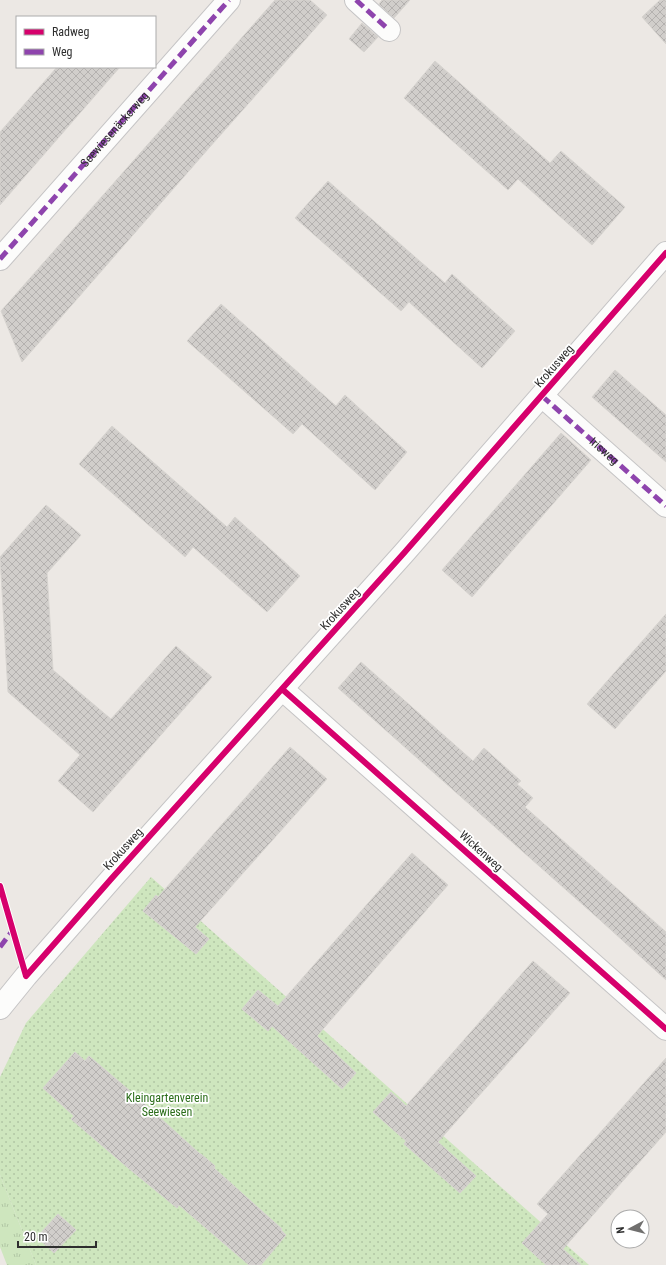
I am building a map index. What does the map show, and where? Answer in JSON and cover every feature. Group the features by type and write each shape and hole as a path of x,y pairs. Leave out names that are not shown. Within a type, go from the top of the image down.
{"street":[{"name":"Seewiesenäckerweg","path":"0,259 229,0"},
{"path":"356,0 389,30"},
{"name":"Krokusweg","path":"0,1008 97,895 404,553 666,253"},
{"name":"Irisweg","path":"542,396 666,506"},
{"name":"Wickenweg","path":"282,689 666,1029"}],"green space":[{"name":"Kleingartenverein Seewiesen","path":"151,877 589,1265 36,1265 0,1175 0,1077 26,1023"},
{"path":"0,1175 36,1265 7,1265 0,1247"}],"building":[{"path":"275,0 310,0 327,15 22,362 1,311"},
{"path":"382,0 410,0 394,18 379,4"},
{"path":"660,0 666,0 666,44 642,17"},
{"path":"362,23 378,37 364,52 349,39"},
{"path":"435,61 550,163 561,151 625,207 592,245 518,179 508,190 404,98"},
{"path":"56,68 119,68 0,205 0,132"},
{"path":"328,181 445,283 452,274 515,331 482,368 409,302 401,311 295,218"},
{"path":"221,304 336,406 345,395 407,452 375,490 302,424 293,434 187,341"},
{"path":"615,370 666,415 666,462 592,397"},
{"path":"112,426 227,527 235,517 300,576 267,612 193,547 185,557 79,464"},
{"path":"561,433 591,460 472,597 442,570"},
{"path":"46,505 81,535 47,573 53,670 111,719 176,646 212,677 93,812 58,781 80,755 8,692 0,557"},
{"path":"666,614 666,671 615,729 587,704"},
{"path":"361,662 473,761 484,748 521,781 517,784 533,798 525,807 666,932 666,980 338,688"},
{"path":"290,747 327,779 195,927 209,939 196,954 143,911 156,895 158,897"},
{"path":"412,853 448,885 317,1036 356,1073 342,1089 272,1026 268,1031 242,1009 258,990 278,1006"},
{"path":"533,961 570,993 438,1142 476,1176 460,1193 404,1144 406,1141 373,1112 391,1092 406,1106"},
{"path":"75,1052 85,1061 89,1056 136,1096 215,1166 214,1168 282,1229 281,1230 286,1235 261,1265 249,1265 179,1205 177,1208 71,1119 74,1116 43,1088"},
{"path":"666,1058 666,1132 563,1249 581,1265 546,1265 522,1243 548,1214 537,1204"},
{"path":"58,1214 76,1230 54,1253 37,1237"}],"marked path":[{"path":"0,259 229,0"},
{"path":"356,0 389,30"},
{"path":"542,396 666,506"},
{"path":"0,947 13,930"}],"cycle path":[{"path":"26,976 404,553 666,253"},
{"path":"282,689 666,1029"},
{"path":"0,886 26,976"}]}
